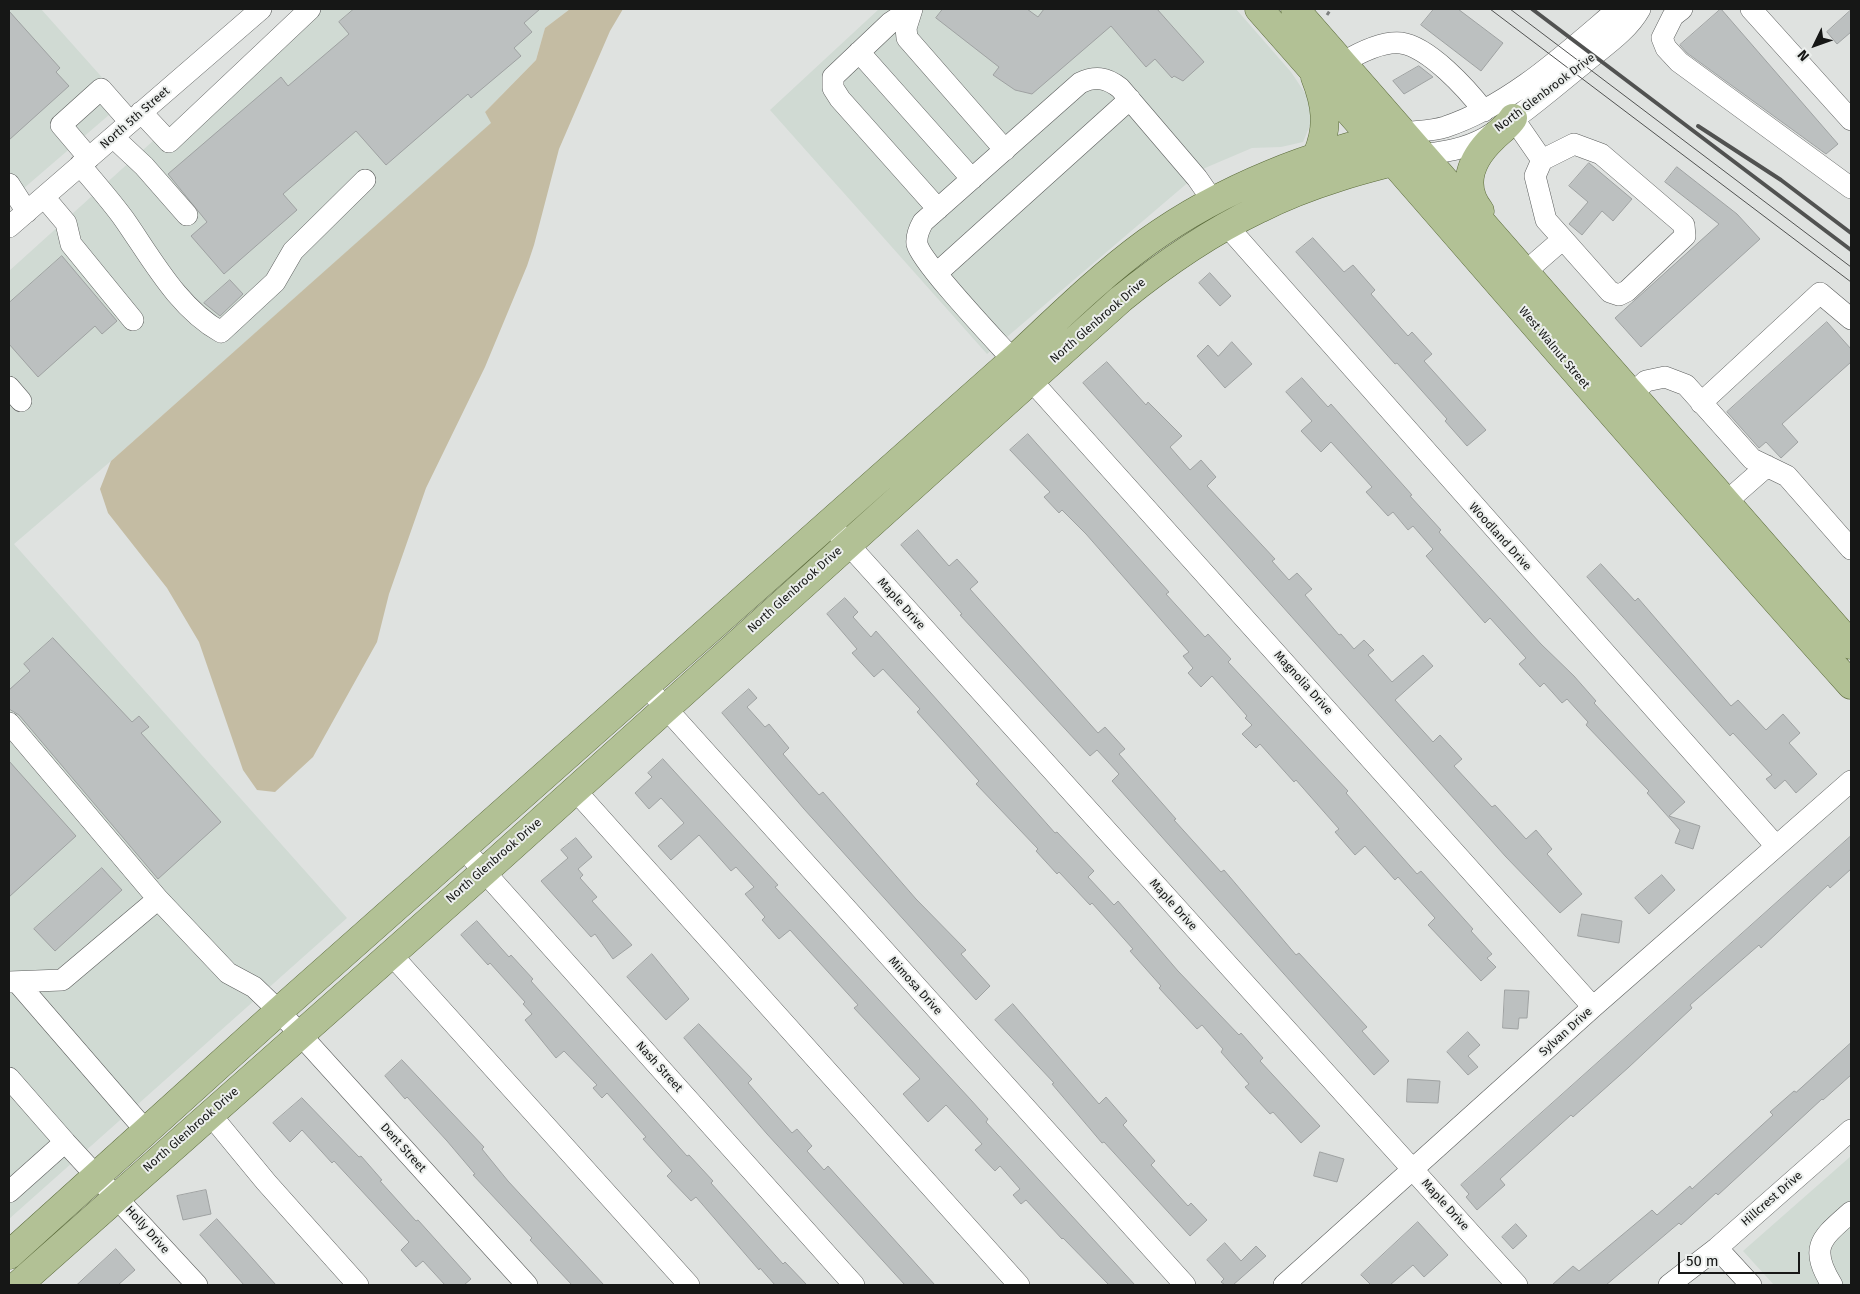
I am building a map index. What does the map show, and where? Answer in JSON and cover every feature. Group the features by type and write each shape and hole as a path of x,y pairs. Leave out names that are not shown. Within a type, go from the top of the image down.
{"main road":[{"name":"West Walnut Street","path":"1259,9 1505,288 1536,328 1610,414 1851,685"},
{"path":"1295,9 1726,502 1848,634"},
{"path":"1310,67 1326,109 1324,135 1317,155"},
{"path":"1513,118 1491,139 1479,155 1467,184 1475,204 1522,263 1525,272"},
{"name":"North Glenbrook Drive","path":"24,1283 116,1196 484,872 666,707 1013,360 1098,280 1145,243 1213,201 1260,176 1317,155 1403,133"},
{"name":"North Glenbrook Drive","path":"9,1255 279,1011 646,686 1032,380 1121,299 1159,268 1227,226 1286,197 1354,173 1422,155"}],"street":[{"name":"North 5th Street","path":"9,227 261,9"},
{"path":"310,9 169,142 101,89 61,125 172,286 202,322 221,332 275,282 293,251 365,180"},
{"path":"911,9 890,23 833,77 833,88 840,100 938,209"},
{"path":"911,9 906,22 907,38 1005,150"},
{"name":"North Glenbrook Drive","path":"1403,133 1444,128 1484,110 1533,78 1618,9"},
{"name":"North Glenbrook Drive","path":"1422,155 1465,146 1484,138 1594,56 1632,22 1640,9"},
{"path":"1681,9 1673,16 1662,38 1666,48 1679,62 1849,192"},
{"path":"1751,9 1851,120"},
{"path":"1342,63 1355,56 1389,44 1399,43 1413,46 1453,74 1484,110"},
{"path":"859,52 972,179"},
{"name":"Magnolia Drive","path":"1213,201 1197,178 1130,99 1111,81 1101,78 1090,79 1080,83 938,209 919,228 917,243 919,250 1013,360 1594,1007"},
{"path":"938,273 1130,99"},
{"path":"1513,118 1542,160"},
{"path":"113,137 144,166 188,215"},
{"path":"1574,144 1601,154 1684,225 1685,236 1627,291 1619,294 1610,292 1563,240 1546,220 1535,176 1542,160 1574,144"},
{"path":"9,184 26,212"},
{"path":"44,197 66,223 71,244 133,320"},
{"name":"Woodland Drive","path":"1227,226 1776,846"},
{"path":"1525,272 1563,240"},
{"path":"1701,403 1820,293 1851,319"},
{"path":"1610,414 1646,380 1665,377 1686,385 1752,459 1787,476 1851,550"},
{"path":"1726,502 1767,466"},
{"name":"Maple Drive","path":"838,534 1518,1285"},
{"path":"1820,651 1848,634"},
{"name":"Mimosa Drive","path":"646,686 1185,1285"},
{"name":"Dent Street","path":"9,723 158,899 228,973 254,987 279,1011 527,1285"},
{"name":"Sylvan Drive","path":"1284,1285 1594,1007 1851,781"},
{"path":"574,790 1019,1285"},
{"name":"Nash Street","path":"464,849 854,1285"},
{"path":"13,982 62,980 158,899"},
{"path":"390,953 689,1285"},
{"path":"13,982 146,1131"},
{"name":"Holly Drive","path":"9,1078 65,1142 197,1285"},
{"path":"210,1114 266,1182 358,1285"},
{"name":"Hillcrest Drive","path":"1669,1285 1717,1248 1851,1130"},
{"path":"9,1192 65,1142"},
{"path":"1832,1285 1819,1256 1824,1237 1851,1212"},
{"path":"1717,1248 1750,1285"}],"shaded area":[{"path":"9,9 41,9 124,102 9,201"},
{"path":"299,9 570,9 545,28 536,60 485,112 492,123 111,461 14,544 347,918 9,1219 9,271"},
{"path":"570,9 623,9 610,31 559,149 527,266 485,367 426,488 389,594 377,642 313,757 275,792 257,790 243,770 199,642 167,588 108,513 100,489 111,461 491,123 485,112 536,60 545,28"},
{"path":"879,9 1236,9 1291,72 1309,99 1311,123 1303,142 1281,147 1252,148 1205,168 987,354 770,110"},
{"path":"1851,1156 1851,1285 1774,1285 1743,1251"}],"building":[{"path":"354,9 540,9 524,23 532,32 514,48 521,56 471,98 468,94 386,165 356,131 283,194 297,210 224,274 191,236 207,222 168,174 281,77 288,86 349,34 339,22"},
{"path":"943,9 1027,9 1038,17 1044,9 1157,9 1204,62 1183,81 1174,76 1172,78 1155,59 1146,67 1111,26 1032,94 1015,90 993,75 999,67 936,18"},
{"path":"1434,9 1458,9 1503,43 1481,71 1421,25"},
{"path":"1721,9 1838,144 1826,154 1687,53 1680,45"},
{"path":"1851,10 1851,32 1837,44 1827,32"},
{"path":"9,11 60,68 56,72 69,86 9,140"},
{"path":"1419,66 1433,77 1404,94 1393,81"},
{"path":"1589,163 1632,199 1613,221 1602,211 1582,235 1569,224 1588,202 1569,186"},
{"path":"1677,167 1737,214 1760,239 1641,347 1615,318 1719,224 1665,182"},
{"path":"1313,238 1344,272 1353,265 1375,290 1371,294 1408,336 1412,332 1432,354 1424,361 1486,430 1467,446 1445,421 1447,419 1397,363 1395,364 1296,252"},
{"path":"62,256 117,321 102,334 95,326 38,377 9,344 9,303"},
{"path":"1210,273 1231,296 1220,306 1199,283"},
{"path":"230,280 243,294 220,316 204,303"},
{"path":"1827,322 1851,349 1851,362 1782,424 1798,442 1781,458 1766,442 1759,448 1727,412"},
{"path":"1232,342 1252,364 1225,388 1197,356 1208,345 1218,356"},
{"path":"1107,362 1146,405 1148,402 1182,436 1170,447 1190,470 1201,460 1216,477 1207,486 1275,559 1272,561 1289,580 1297,573 1312,589 1305,595 1339,635 1341,634 1354,649 1364,640 1374,650 1368,655 1392,682 1423,655 1433,666 1395,700 1433,742 1440,735 1462,759 1454,766 1492,807 1495,805 1526,839 1536,830 1552,849 1547,854 1582,894 1560,913 1506,857 1083,383"},
{"path":"1302,378 1328,407 1331,404 1412,495 1410,496 1441,530 1439,532 1541,644 1574,676 1596,701 1594,703 1685,802 1669,816 1700,826 1693,849 1675,843 1680,830 1647,793 1649,791 1586,725 1588,722 1567,699 1562,703 1544,683 1540,687 1519,664 1526,658 1490,618 1485,623 1426,556 1433,549 1413,526 1408,530 1393,512 1388,516 1366,492 1372,487 1331,442 1321,452 1301,431 1312,421 1286,392"},
{"path":"1028,434 1169,592 1166,594 1205,637 1208,634 1231,659 1228,662 1348,791 1346,793 1417,874 1421,871 1473,929 1471,931 1492,954 1487,958 1496,967 1481,981 1428,925 1435,918 1398,877 1395,880 1365,846 1355,855 1335,832 1339,829 1296,780 1294,782 1260,744 1256,748 1242,734 1252,725 1245,718 1247,716 1212,676 1201,687 1188,673 1193,668 1183,656 1189,652 1086,534 1062,510 1059,513 1044,497 1050,492 1010,450"},
{"path":"918,530 949,566 957,559 978,582 970,589 1098,733 1105,727 1125,749 1119,754 1176,819 1174,820 1221,872 1224,870 1296,955 1299,953 1367,1027 1362,1031 1389,1061 1374,1075 1112,781 1119,774 1097,750 1090,756 960,615 962,614 901,545"},
{"path":"1601,564 1635,601 1638,598 1731,706 1738,700 1766,730 1783,714 1800,733 1789,743 1817,774 1796,793 1785,780 1775,789 1766,779 1772,775 1733,733 1730,736 1587,577"},
{"path":"845,598 858,612 853,617 871,637 876,631 1055,833 1057,832 1094,871 1088,877 1114,905 1118,901 1178,971 1239,1035 1241,1033 1263,1058 1260,1061 1320,1126 1301,1143 1273,1112 1270,1114 1245,1087 1249,1084 1221,1052 1223,1049 1202,1025 1197,1029 1159,988 1161,986 1130,951 1133,949 1092,903 1090,905 1059,872 1057,874 1036,851 1038,849 976,784 979,781 917,712 920,709 883,669 874,677 852,653 857,649 827,614"},
{"path":"53,638 132,722 139,716 149,727 141,733 221,822 158,879 19,715 9,709 9,690 30,671 24,664"},
{"path":"749,689 757,698 747,707 765,727 769,724 789,748 783,754 819,795 823,792 916,899 966,950 961,954 990,986 976,1000 804,809 722,713"},
{"path":"663,759 778,885 775,887 971,1100 988,1119 986,1122 1135,1285 1109,1285 1026,1200 1021,1204 1013,1195 1020,1189 1000,1166 995,1171 975,1150 982,1144 946,1105 928,1122 903,1094 920,1079 854,1008 858,1005 790,930 779,939 762,920 765,917 745,894 754,887 736,867 731,871 699,835 671,860 658,846 684,823 661,798 649,809 635,793 652,777 648,773"},
{"path":"9,761 76,836 9,897"},
{"path":"1851,836 1851,869 1830,888 1828,885 1761,948 1759,945 1690,1005 1692,1008 1629,1067 1573,1117 1571,1115 1500,1179 1505,1185 1477,1210 1466,1197 1469,1194 1461,1185"},
{"path":"576,838 592,857 578,869 583,875 580,878 597,897 592,901 632,945 613,959 595,934 591,937 541,881 568,858 561,850"},
{"path":"102,868 122,890 55,951 34,929"},
{"path":"1662,875 1675,890 1649,914 1635,898"},
{"path":"1582,914 1622,921 1619,943 1578,936"},
{"path":"477,921 509,957 511,955 533,979 531,981 687,1156 689,1155 713,1181 711,1183 783,1264 785,1262 807,1285 775,1285 760,1268 759,1270 696,1197 691,1201 667,1176 672,1171 643,1139 646,1137 607,1093 602,1098 593,1088 597,1085 564,1051 556,1058 525,1020 532,1014 523,1004 525,1002 490,963 488,965 461,935"},
{"path":"652,954 689,999 666,1020 627,977"},
{"path":"1505,990 1529,991 1527,1018 1519,1018 1518,1029 1503,1028"},
{"path":"1013,1004 1099,1104 1106,1097 1127,1121 1123,1125 1155,1161 1151,1165 1188,1206 1191,1203 1207,1220 1190,1236 1104,1142 1102,1143 1052,1084 1054,1083 995,1020"},
{"path":"699,1024 752,1079 748,1083 792,1133 797,1129 812,1146 807,1151 824,1170 828,1166 935,1285 905,1285 767,1134 684,1038"},
{"path":"1468,1032 1480,1045 1468,1056 1478,1067 1468,1075 1447,1052"},
{"path":"1851,1043 1851,1075 1822,1099 1718,1195 1716,1193 1681,1225 1679,1223 1606,1285 1552,1285 1573,1266 1579,1271 1652,1210 1657,1215 1690,1186 1692,1189 1773,1115 1770,1112 1794,1091 1796,1092"},
{"path":"402,1060 484,1147 482,1149 508,1181 604,1285 572,1285 530,1240 532,1238 473,1175 475,1174 447,1141 385,1076"},
{"path":"1408,1079 1440,1081 1438,1103 1407,1102"},
{"path":"302,1098 359,1157 361,1156 382,1180 380,1181 471,1279 464,1285 445,1285 423,1261 416,1267 401,1250 409,1242 334,1161 332,1163 302,1130 290,1142 273,1123"},
{"path":"1320,1152 1344,1159 1337,1182 1314,1176"},
{"path":"206,1190 211,1214 183,1220 177,1196"},
{"path":"217,1219 276,1285 244,1285 200,1235"},
{"path":"1418,1222 1448,1255 1424,1277 1413,1265 1390,1285 1371,1285 1361,1275"},
{"path":"1516,1224 1527,1236 1513,1249 1502,1237"},
{"path":"1225,1243 1241,1261 1256,1246 1266,1256 1233,1285 1225,1285 1221,1282 1224,1279 1207,1260"},
{"path":"116,1249 135,1270 118,1285 77,1285"}],"tram line":[{"path":"1490,9 1851,282"},
{"path":"1510,9 1851,267"}],"railway":[{"path":"1532,9 1851,250"},
{"path":"1698,126 1781,180 1851,233"}]}
